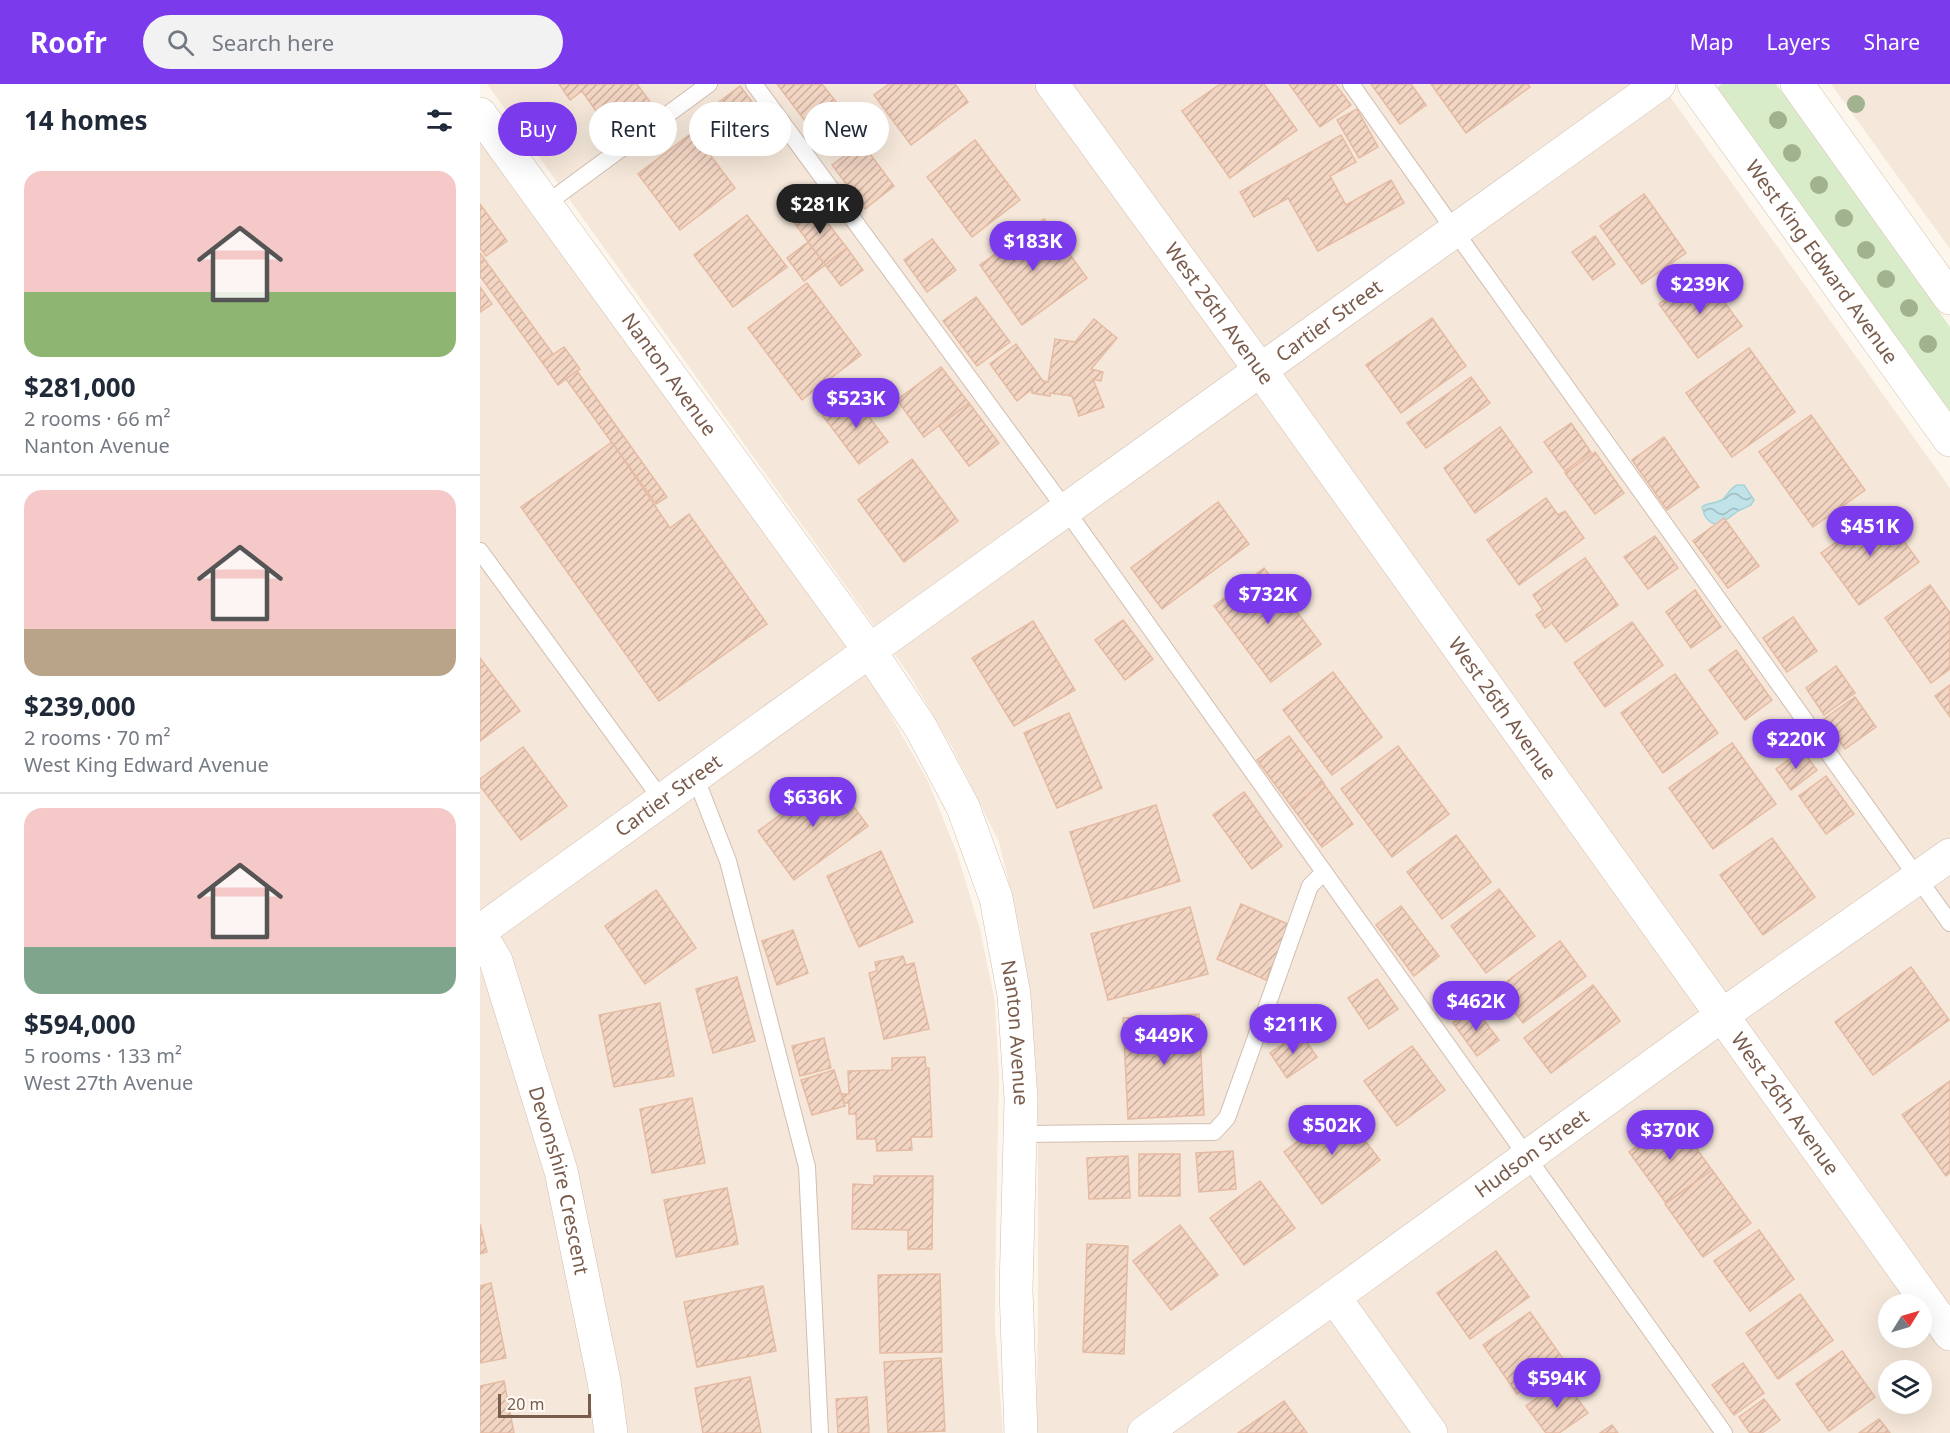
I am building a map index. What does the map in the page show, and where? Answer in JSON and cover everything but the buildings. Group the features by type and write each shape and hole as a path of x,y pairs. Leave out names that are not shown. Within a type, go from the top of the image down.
{"street":[{"name":"West 26th Avenue","path":"1052,84 1950,1334"},
{"name":"Cartier Street","path":"480,932 1659,84"},
{"name":"West King Edward Avenue","path":"1694,84 1950,440"},
{"path":"1797,84 1950,298"},
{"name":"Nanton Avenue","path":"480,114 869,650 921,728 963,807 996,898 1014,995 1021,1099 1016,1288 1021,1433"},
{"name":"Hudson Street","path":"1144,1433 1334,1298 1721,1016 1950,855"},
{"name":"Devonshire Crescent","path":"480,932 496,962 561,1171 604,1381 611,1433"},
{"path":"1334,1298 1431,1433"}],"lane":[{"path":"546,204 709,84"},
{"path":"754,84 1066,510 1724,1433"},
{"path":"1352,84 1950,923"},
{"path":"480,550 662,800"},
{"path":"695,777 729,861 807,1167 820,1433"},
{"path":"1021,1134 1214,1132 1227,1118 1310,885 1324,872"}],"shaded area":[{"path":"487,84 1661,84 1950,488 1950,1433 1036,1433 1038,1097 1031,1004 1020,930 999,842 952,747 910,676 538,156 577,156 577,102 500,102"},
{"path":"1831,84 1950,84 1950,249"},
{"path":"480,137 878,693 928,781 957,853 980,929 995,1002 999,1077 995,1326 1003,1433 480,1433"}],"green space":[{"path":"1722,84 1776,84 1950,327 1950,414 1719,91 1718,87"}],"water":[{"path":"1737,485 1744,485 1754,500 1751,505 1738,511 1719,525 1710,521 1702,507 1722,500"}]}
